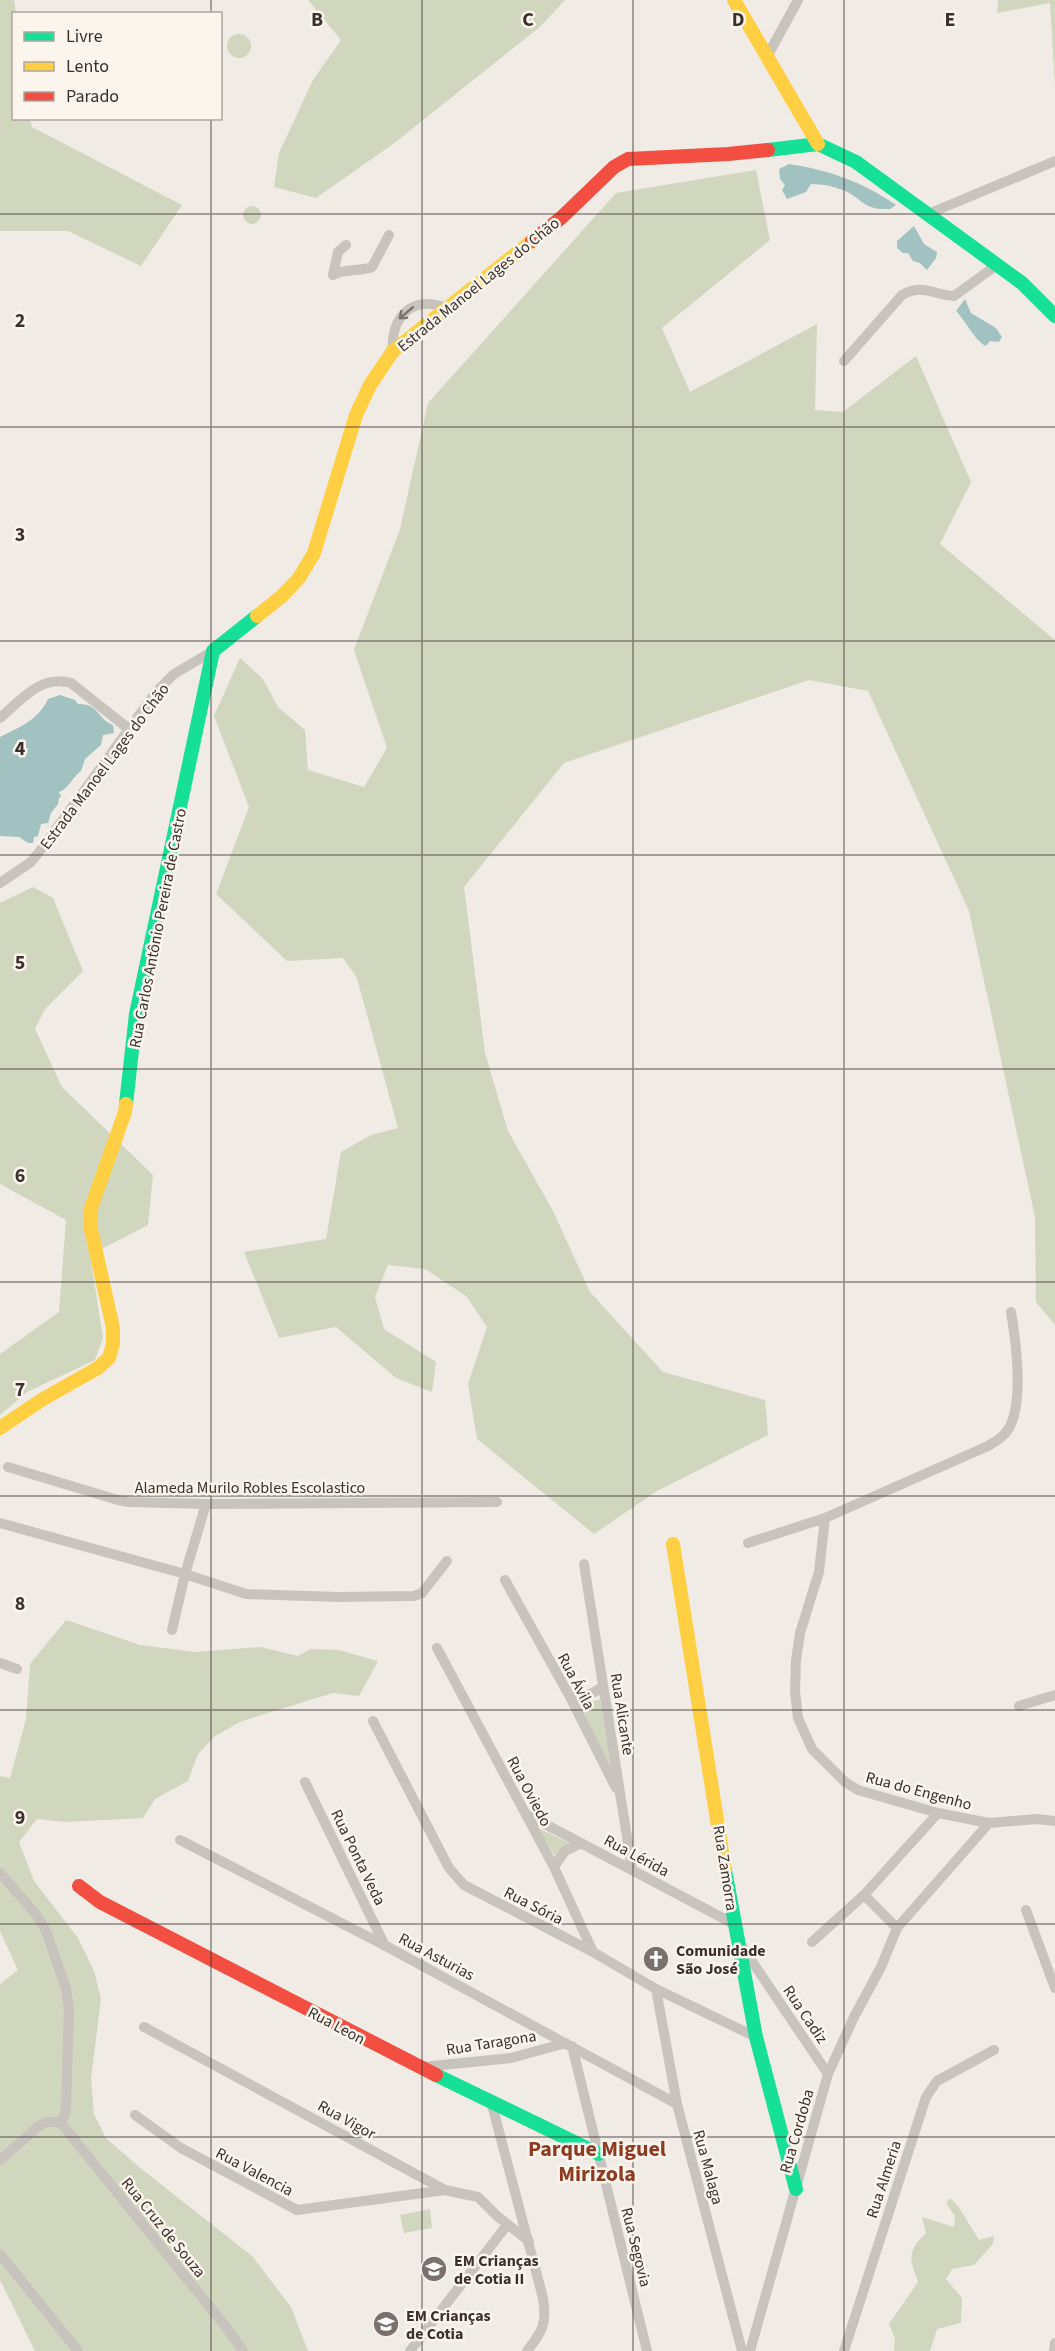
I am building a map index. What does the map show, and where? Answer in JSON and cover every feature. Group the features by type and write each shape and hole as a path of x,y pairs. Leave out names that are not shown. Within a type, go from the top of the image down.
{"street":[{"path":"734,0 768,54 818,144 856,162 928,214 1022,283 1055,316"},
{"path":"768,54 798,0"},
{"name":"Estrada Manoel Lages do Chão","path":"0,883 31,862 156,692 174,674 213,651 282,596 299,578 314,553 356,415 370,385 393,351 561,218 614,167 628,159 728,154 818,144"},
{"path":"928,214 1055,161"},
{"path":"346,245 338,252 333,275 348,269 372,267 389,235"},
{"path":"844,361 902,295 919,288 954,296 997,265"},
{"path":"393,351 392,340 395,327 407,311 424,304 436,304 446,308"},
{"name":"Rua Carlos Antônio Pereira de Castro","path":"0,1428 43,1399 98,1368 109,1358 113,1344 113,1328 92,1229 92,1208 125,1112 136,1014 213,651"},
{"path":"0,718 35,688 46,682 59,680 71,683 129,729"},
{"path":"748,1543 825,1518 988,1446 1001,1438 1009,1429 1013,1419 1018,1383 1011,1312"},
{"name":"Alameda Murilo Robles Escolastico","path":"8,1467 118,1500 206,1504 497,1502"},
{"path":"172,1629 185,1574 206,1504"},
{"name":"Rua do Engenho","path":"825,1518 819,1572 800,1633 795,1660 798,1718 812,1749 851,1787 939,1813 988,1823 1055,1821"},
{"path":"0,1523 258,1595 414,1596 422,1593 447,1561"},
{"name":"Rua Zamorra","path":"673,1544 734,1924 756,2037 796,2189"},
{"name":"Rua Alicante","path":"584,1564 632,1869"},
{"name":"Rua Ávila","path":"505,1580 569,1695 620,1797"},
{"name":"Rua Oviedo","path":"437,1648 554,1867 593,1952"},
{"path":"0,1663 17,1669"},
{"path":"569,1695 587,1696 597,1692 603,1686"},
{"path":"1018,1706 1055,1695"},
{"name":"Rua Sória","path":"373,1721 450,1868 464,1885 593,1952 656,1989 756,2037"},
{"name":"Rua Ponta Veda","path":"305,1782 386,1946"},
{"path":"812,1942 864,1895 939,1813"},
{"name":"Rua Lérida","path":"526,1814 734,1924"},
{"name":"Rua Cordoba","path":"750,2351 828,2074 854,2017 881,1967 897,1928 988,1823"},
{"name":"Rua Asturias","path":"180,1840 386,1946 677,2104"},
{"path":"554,1867 565,1851 581,1843"},
{"path":"0,1873 36,1914 46,1931 66,1988 69,2009 66,2109 63,2119 60,2122 46,2122 0,2160"},
{"name":"Rua Leon","path":"79,1886 100,1902 420,2068 492,2105 599,2154"},
{"path":"864,1895 897,1928"},
{"path":"1026,1910 1055,1988"},
{"name":"Rua Cadiz","path":"738,1941 828,2074"},
{"name":"Rua Malaga","path":"656,1989 677,2104 742,2351"},
{"name":"Rua Vigor","path":"144,2027 445,2190 478,2197 507,2225 529,2241"},
{"name":"Rua Taragona","path":"420,2068 511,2058 569,2044"},
{"name":"Rua Segovia","path":"569,2044 599,2154 646,2346"},
{"name":"Rua Almeria","path":"844,2351 926,2097 937,2081 994,2050"},
{"path":"492,2105 529,2241 546,2315 544,2328 527,2351"},
{"name":"Rua Valencia","path":"135,2115 181,2148 297,2210 445,2190"},
{"name":"Rua Cruz de Souza","path":"60,2122 243,2351"},
{"path":"410,2351 507,2225"},
{"path":"0,2254 78,2351"},
{"path":"1054,2351 1055,2343"},
{"path":"636,2351 646,2346"}],"green space":[{"path":"0,0 14,0 16,12 12,12 12,120 30,120 32,127 182,205 141,266 68,231 0,231"},
{"path":"308,0 565,0 541,26 393,144 316,198 274,187 279,153 313,80 341,40"},
{"path":"998,0 1055,0 1055,85 1050,3 997,13"},
{"path":"239,34 244,35 250,41 250,51 244,57 239,58 234,57 228,51 227,46 228,41 234,35"},
{"path":"756,170 770,240 662,328 690,392 817,324 815,410 843,412 916,356 971,482 940,544 1055,640 1055,1325 1036,1302 1035,1217 969,911 868,691 809,680 564,763 464,887 485,1053 508,1131 553,1211 590,1292 663,1372 765,1400 768,1435 657,1491 594,1534 477,1439 468,1384 487,1327 466,1296 425,1269 388,1265 375,1297 384,1329 436,1362 432,1392 396,1378 336,1327 279,1338 244,1252 326,1239 341,1152 371,1135 398,1128 357,978 343,958 287,961 216,894 249,807 214,716 240,658 263,679 278,707 305,730 308,770 364,787 387,748 354,650 400,529 428,403 616,193"},
{"path":"252,206 258,209 261,215 258,221 252,224 246,221 243,215 246,209"},
{"path":"33,887 53,898 83,971 45,1009 35,1029 62,1087 153,1175 148,1225 90,1255 103,1338 95,1360 27,1392 0,1415 0,1354 59,1312 66,1220 0,1184 0,903"},
{"path":"66,1620 140,1645 196,1652 260,1647 298,1656 310,1649 339,1650 378,1661 359,1696 333,1693 242,1721 215,1736 198,1754 188,1781 155,1799 143,1818 65,1822 37,1819 19,1842 34,1881 78,1938 94,1971 101,1999 91,2079 94,2114 106,2138 139,2167 252,2256 291,2307 308,2351 35,2351 0,2280 0,1984 18,1970 0,1931 0,1776 10,1778 26,1719 30,1664"},
{"path":"600,1699 611,1767 579,1706"},
{"path":"536,1827 569,1843 555,1856"},
{"path":"950,2198 958,2206 979,2240 994,2236 993,2244 974,2265 952,2269 946,2279 962,2298 961,2323 937,2329 930,2351 894,2351 895,2339 889,2324 918,2282 912,2255 915,2245 926,2233 922,2217 954,2227 955,2216 946,2203"},
{"path":"430,2209 432,2228 404,2233 400,2215"}],"water":[{"path":"789,164 845,178 896,205 890,209 874,208 843,190 815,184 811,184 806,192 787,199 782,190 785,185 780,179 779,169"},
{"path":"914,226 924,244 937,252 936,258 927,270 920,263 913,261 908,253 903,253 897,248 897,241"},
{"path":"965,299 971,313 996,328 1002,337 999,342 990,341 986,346 974,336 956,311"},
{"path":"60,695 75,700 78,704 90,706 113,725 114,733 103,735 101,745 85,759 81,771 59,792 61,797 58,804 51,813 48,823 41,824 38,836 34,837 33,843 28,843 19,837 0,836 0,737 33,718 44,707 48,699"}],"traffic: fast":[{"path":"768,150 818,144 856,162 1022,283 1055,316"},
{"path":"126,1104 136,1014 213,651 257,616"},
{"path":"725,1870 756,2037 796,2189"},
{"path":"436,2075 599,2154"}],"traffic: slow":[{"path":"734,0 818,144"},
{"path":"257,616 282,596 299,578 314,553 356,415 370,385 393,351 532,241"},
{"path":"0,1428 43,1399 98,1368 109,1358 113,1344 113,1328 91,1229 91,1208 126,1104"},
{"path":"673,1544 725,1870"}],"traffic: jam":[{"path":"532,241 561,218 614,167 628,159 768,150"},
{"path":"79,1886 100,1902 436,2075"}],"place":[{"name":"Comunidade São José","path":"656,1959"},
{"name":"EM Crianças de Cotia II","path":"434,2269"},
{"name":"EM Crianças de Cotia","path":"386,2324"}],"district":[{"name":"Parque Miguel Mirizola","path":"597,2160"}]}
